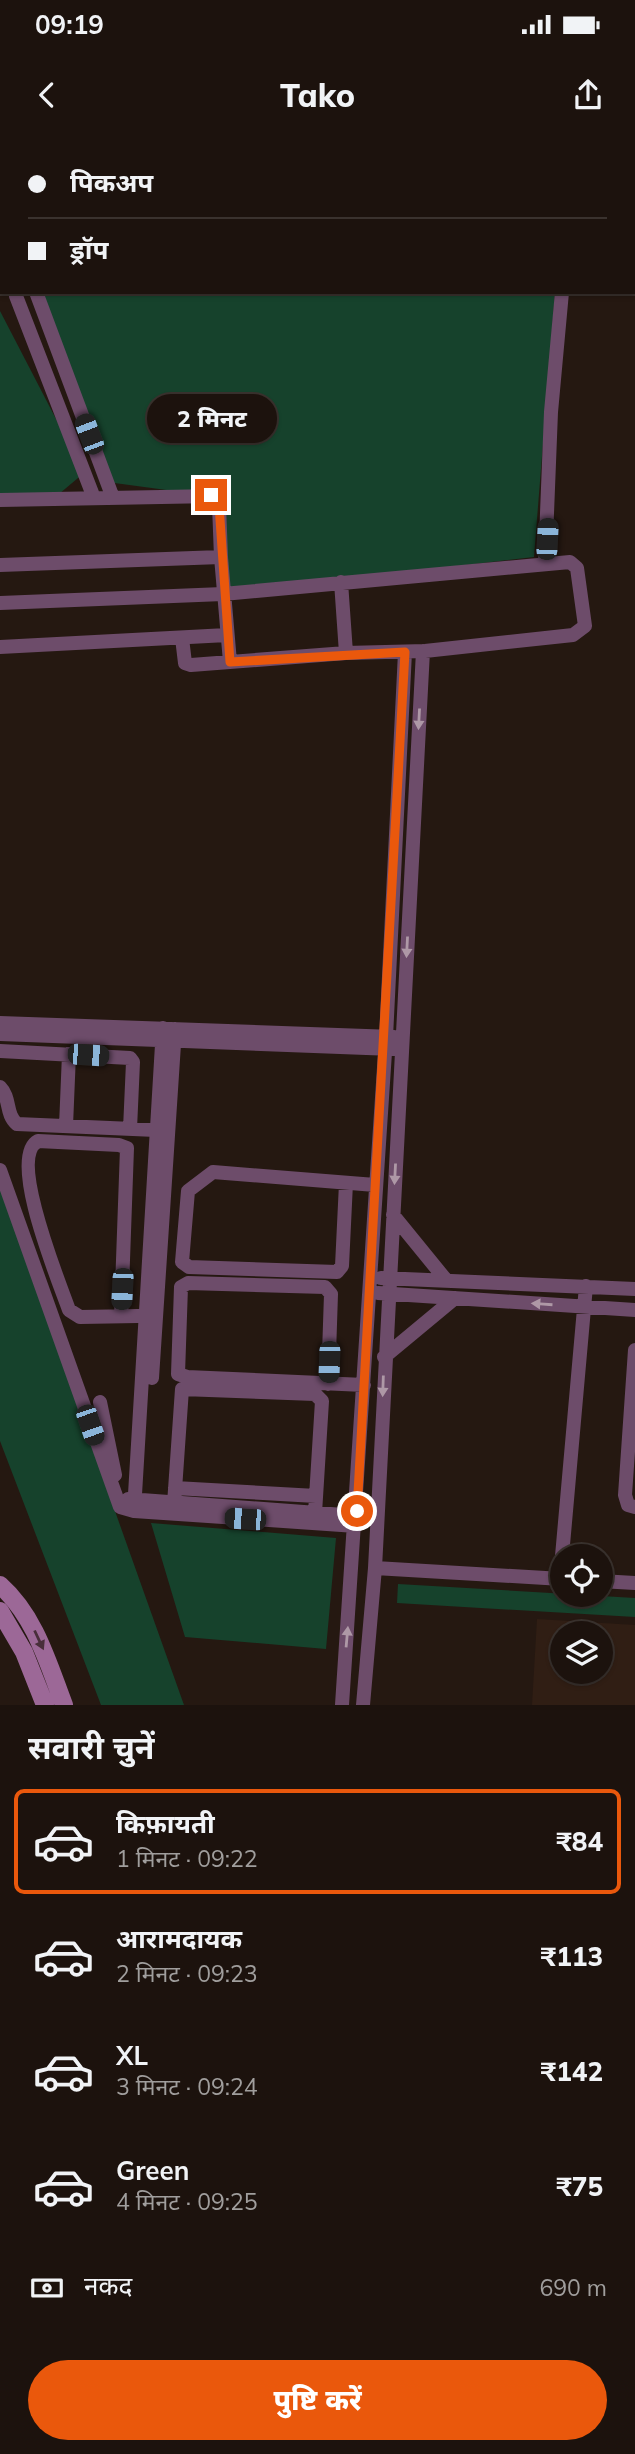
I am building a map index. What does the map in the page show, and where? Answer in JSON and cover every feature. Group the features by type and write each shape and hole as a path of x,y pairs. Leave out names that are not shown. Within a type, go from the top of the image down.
{"street":[{"path":"37,294 113,498"},
{"path":"545,564 551,412 562,294"},
{"path":"16,296 94,498"},
{"path":"0,500 215,496 219,505 223,594 230,662"},
{"path":"0,565 221,557"},
{"path":"0,603 223,594 545,564 575,564 585,615 585,626 579,633 423,651 346,653 188,665 182,638"},
{"path":"341,582 346,653"},
{"path":"0,647 228,635"},
{"path":"363,1705 375,1568 387,1293 423,651"},
{"path":"342,1705 386,1043 405,652"},
{"path":"0,1023 169,1034 402,1043"},
{"path":"0,1034 169,1034"},
{"path":"138,1504 156,1130 169,1034"},
{"path":"138,1504 153,1372 169,1034"},
{"path":"0,1051 130,1058 130,1129"},
{"path":"66,1126 69,1054"},
{"path":"0,1087 7,1096 10,1116 17,1124 156,1130"},
{"path":"121,1316 127,1148 119,1145 38,1142 31,1150 29,1195 69,1310 80,1317 146,1316"},
{"path":"0,1170 116,1502 123,1510 138,1504 174,1504 315,1513 356,1521"},
{"path":"346,1183 342,1266 337,1272 189,1267 182,1262 188,1191 210,1173 218,1171 375,1185"},
{"path":"393,1215 446,1280"},
{"path":"369,1284 388,1278 635,1289"},
{"path":"178,1374 180,1293 184,1284 320,1287 331,1294 328,1384"},
{"path":"369,1284 387,1293 635,1310"},
{"path":"563,1544 586,1286"},
{"path":"384,1357 455,1298"},
{"path":"635,1350 625,1495 628,1506 635,1507"},
{"path":"153,1372 364,1385"},
{"path":"174,1504 179,1393 182,1389 315,1394 321,1396 322,1401 315,1513"},
{"path":"100,1402 119,1497 138,1504 356,1521"},
{"path":"175,1488 316,1496"},
{"path":"375,1568 550,1574"},
{"path":"613,1582 635,1583"},
{"path":"0,1585 22,1608 41,1643 64,1705"},
{"path":"0,1611 24,1652 45,1705"}],"shaded area":[{"path":"537,1619 570,1621 550,1621 550,1684 613,1684 613,1624 635,1625 635,1705 532,1705"}],"green space":[{"path":"37,294 555,294 534,557 223,594 211,496 107,482"},
{"path":"0,311 84,473 53,499 0,500"},
{"path":"0,1188 184,1705 101,1705 0,1441"},
{"path":"151,1523 336,1538 326,1649 185,1637"},
{"path":"398,1584 550,1593 550,1607 613,1607 613,1597 635,1598 635,1617 397,1603"}],"route":[{"path":"211,495 215,496 219,505 223,594 230,662 346,653 405,652 386,1037 357,1511"}]}
